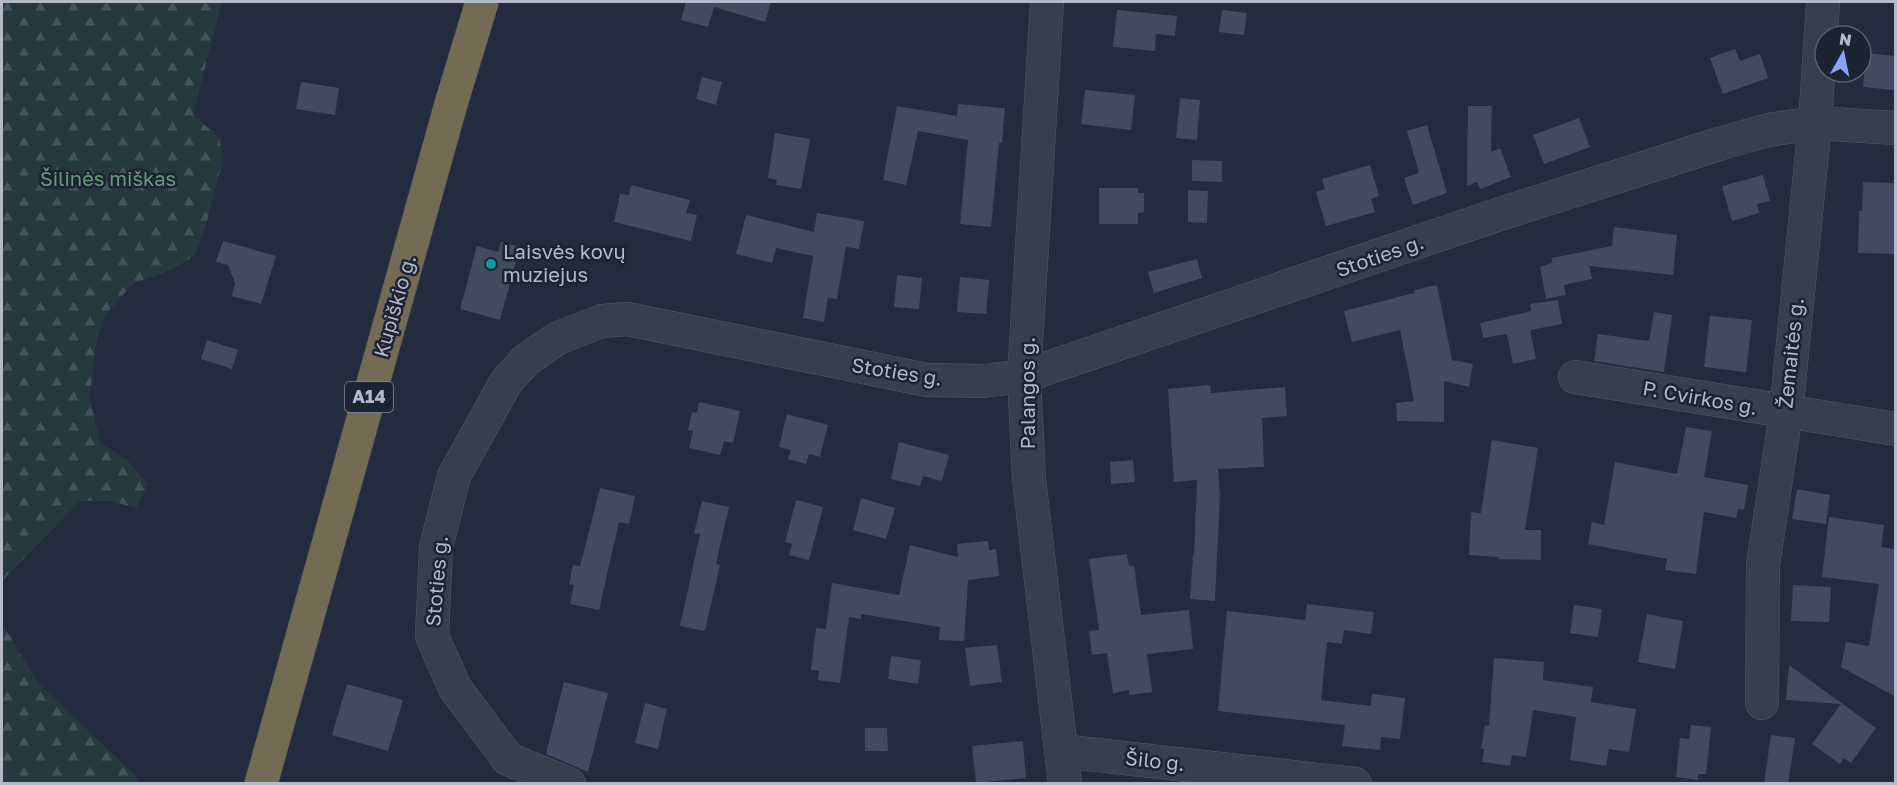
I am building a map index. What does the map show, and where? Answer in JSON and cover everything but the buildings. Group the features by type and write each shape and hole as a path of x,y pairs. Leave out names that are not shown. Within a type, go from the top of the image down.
{"highway":[{"name":"Kupiškio g.","path":"261,783 451,104 482,2"}],"street":[{"name":"Palangos g.","path":"1047,2 1024,376 1029,479 1065,783"},
{"name":"Žemaitės g.","path":"1762,703 1763,565 1786,413 1815,123 1823,2"},
{"name":"Stoties g.","path":"569,783 508,759 455,688 432,636 436,547 454,476 506,382 526,360 558,338 602,321 627,319 927,380 983,381 1024,376 1500,214 1722,143 1768,130 1815,123 1896,128"},
{"name":"P. Cvirkos g.","path":"1575,377 1896,429"},
{"name":"Šilo g.","path":"1061,751 1355,783"}],"green space":[{"name":"Šilinės miškas","path":"2,2 222,2 193,114 220,139 222,163 206,225 194,256 169,271 134,283 104,316 95,348 90,398 100,443 127,460 148,484 136,508 111,501 80,501 2,581"},
{"path":"2,623 38,683 135,775 139,783 2,783"}],"place":[{"name":"Laisvės kovų muziejus","path":"491,264"}]}
